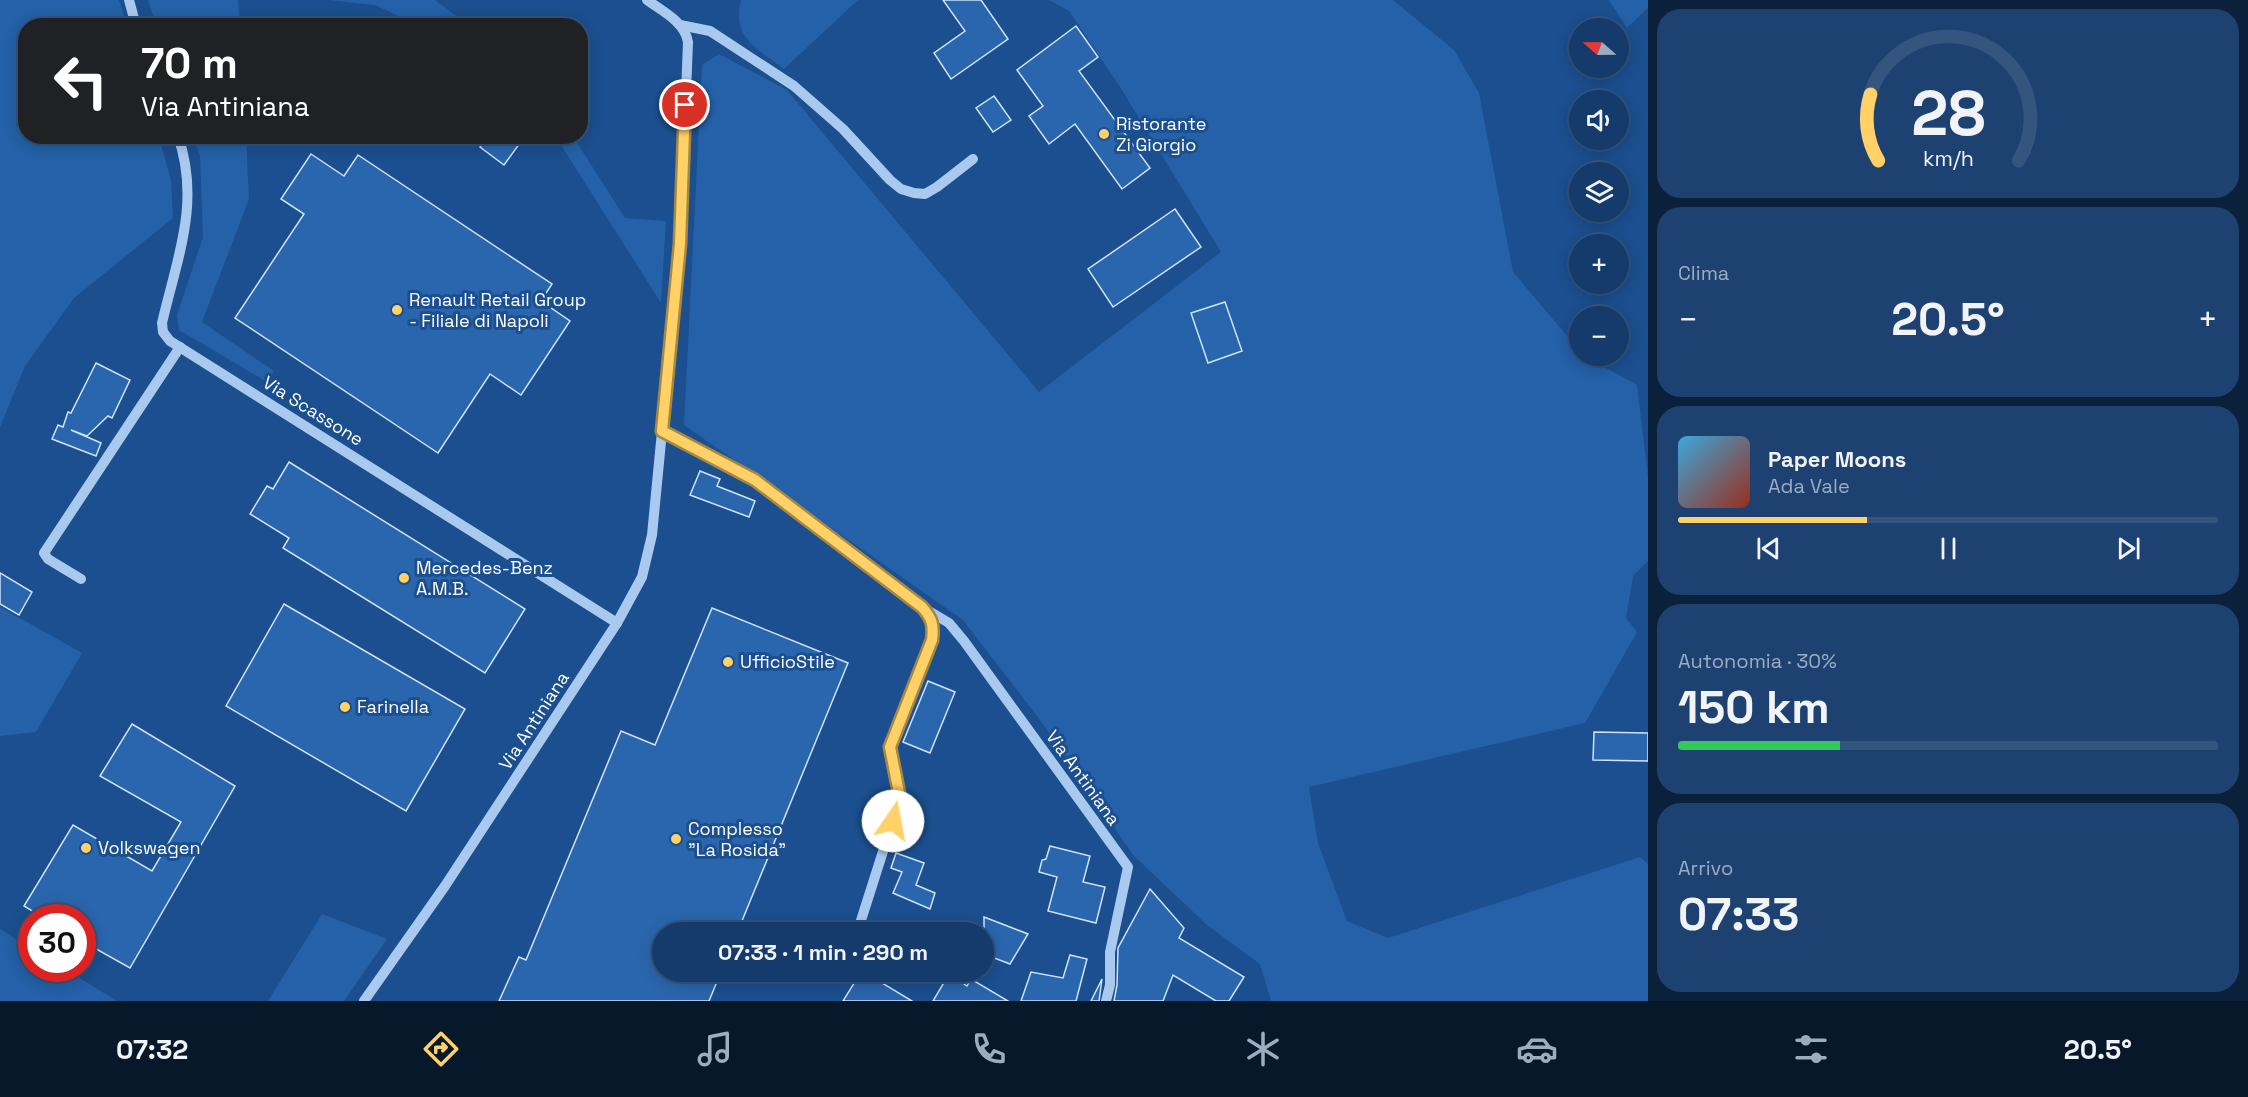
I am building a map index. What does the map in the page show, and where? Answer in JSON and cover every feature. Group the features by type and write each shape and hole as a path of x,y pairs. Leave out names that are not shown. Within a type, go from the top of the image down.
{"street":[{"path":"129,0 134,18"},
{"path":"647,0 680,25 710,31 794,86 843,129 901,189 925,194 938,187 973,159"},
{"name":"Via Antiniana","path":"364,1001 445,886 617,623 642,577 652,535 680,244 687,33 680,25"},
{"name":"Via Scassone","path":"180,144 186,173 188,214 184,241 162,323 163,332 170,341 617,623"},
{"path":"81,579 48,559 44,553 180,347"},
{"name":"Via Antiniana","path":"662,431 755,480 922,607 949,623 964,641 1128,867 1110,952 1110,985 1106,1001"},
{"name":"Via Antiniana","path":"861,922 900,798 890,747 932,640 934,627 932,618 922,607"}],"shaded area":[{"path":"0,0 119,0 125,18 18,18 18,144 161,144 171,180 173,218 74,298 25,366 0,427"},
{"path":"148,0 238,0 239,18 154,18"},
{"path":"328,0 435,0 459,18 402,18 375,5"},
{"path":"741,0 858,0 784,69 756,48 744,33 739,13"},
{"path":"1049,0 1393,0 1454,50 1479,93 1513,272 1569,338 1569,366 1602,366 1637,385 1648,477 1648,561 1633,576 1626,618 1637,632 1585,723 1309,787 1318,843 1347,921 1388,938 1640,857 1648,864 1648,1001 1271,1001 1260,964 1207,925 1133,855 1040,720 963,620 684,425 702,65 719,54 787,90 1039,392 1221,252 1120,87 1069,11"},
{"path":"1609,0 1648,0 1648,8 1629,26 1629,18 1621,18"},
{"path":"196,144 246,144 249,199 202,322 274,371 267,382 179,330 177,315 203,237 200,156"},
{"path":"560,144 578,144 625,218 666,221 661,303"},
{"path":"0,607 82,653 36,732 0,736"},
{"path":"322,914 387,939 344,1001 268,1001"},
{"path":"0,929 18,941 18,982 86,982 117,1001 0,1001"}],"building":[{"path":"943,0 981,0 1008,39 951,79 934,53 965,31"},
{"name":"Ristorante Zi Giorgio","path":"1076,26 1098,57 1079,71 1150,168 1122,189 1075,124 1049,144 1029,116 1043,106 1017,70"},
{"path":"994,96 1011,120 993,132 976,108"},
{"path":"482,144 519,144 504,165 480,147"},
{"name":"Renault Retail Group - Filiale di Napoli","path":"311,154 344,176 358,155 552,284 541,301 570,321 521,395 490,374 438,453 235,318 304,214 281,199"},
{"path":"1175,209 1201,247 1113,307 1088,269"},
{"path":"1225,302 1242,351 1208,363 1191,313"},
{"path":"96,363 130,380 112,418 108,416 87,436 71,430 101,443 96,456 52,439 58,425 63,427 68,412 71,413"},
{"name":"Mercedes-Benz A.M.B.","path":"289,462 525,609 485,673 283,548 289,538 250,514 267,486 273,489"},
{"path":"700,471 720,479 717,486 755,501 749,517 690,495"},
{"path":"0,573 32,592 19,615 0,604"},
{"name":"Farinella","path":"284,604 465,709 406,811 226,706"},
{"name":"Complesso \"La Rosida\"","path":"712,608 848,663 742,922 652,922 652,982 717,982 709,1001 499,1001 519,957 526,960 621,731 655,745"},
{"path":"928,681 955,692 930,753 903,742"},
{"name":"Volkswagen","path":"132,724 235,786 130,968 96,949 96,904 25,904 73,825 152,871 181,822 100,776"},
{"path":"1594,732 1648,733 1648,761 1593,760"},
{"path":"1050,846 1090,856 1083,882 1105,887 1096,923 1048,911 1057,877 1039,872 1042,860 1046,859"},
{"path":"896,853 924,863 916,885 935,893 930,909 893,893 902,872 891,868"},
{"path":"1150,889 1184,928 1179,938 1244,977 1229,1001 1216,1001 1173,975 1163,1001 1114,1001 1118,948"},
{"path":"984,917 1028,934 1010,964 994,958 994,922 984,922"},
{"path":"1070,955 1087,959 1076,1001 1021,1001 1031,972 1063,978"},
{"path":"1102,979 1099,1001 1091,1001"},
{"path":"855,982 881,982 912,1001 843,1001"},
{"path":"944,982 961,982 967,986 969,982 976,982 1008,1001 933,1001"}],"place":[{"name":"Ristorante Zi Giorgio","path":"1104,134"},
{"name":"Renault Retail Group - Filiale di Napoli","path":"397,310"},
{"name":"Mercedes-Benz A.M.B.","path":"404,578"},
{"name":"UfficioStile","path":"728,662"},
{"name":"Farinella","path":"345,707"},
{"name":"Complesso \"La Rosida\"","path":"676,839"},
{"name":"Volkswagen","path":"86,848"}],"route":[{"path":"685,105 680,244 662,431 755,480 922,607 932,618 934,627 932,640 890,747 900,798 893,821"}]}
